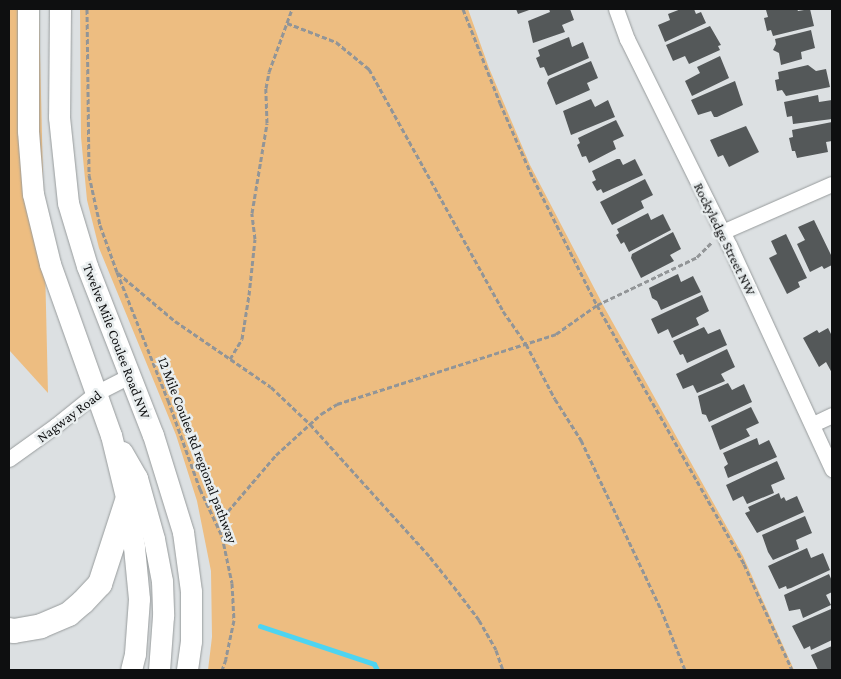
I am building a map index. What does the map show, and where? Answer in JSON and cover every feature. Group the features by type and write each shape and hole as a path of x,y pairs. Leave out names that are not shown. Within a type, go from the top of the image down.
{"main road":[{"path":"28,9 28,131 33,194 50,264 111,435 127,501 134,547 138,599 135,654 131,670"},
{"name":"Twelve Mile Coulee Road NW","path":"60,9 59,117 68,203 87,266 153,434 183,532 191,592 191,641 187,670"},
{"path":"111,435 138,478 154,539 162,581 163,607 159,670"},
{"path":"9,630 14,631 41,626 68,614 83,602 100,584 127,501"}],"street":[{"name":"Rockyledge Street NW","path":"616,9 627,39 722,232 813,424 832,469"},
{"path":"722,232 832,184"},
{"name":"Nagway Road","path":"9,459 55,426 96,393 131,375"},
{"path":"813,424 832,415"}],"path":[{"name":"12 Mile Coulee Rd regional pathway","path":"87,9 88,175 100,225 117,272 168,400 200,489 222,536 232,583 234,620 222,670"},
{"path":"230,359 242,339 249,295 255,239 252,213 267,123 266,88 269,72 292,9"},
{"path":"463,9 516,141 596,305 744,564 792,670"},
{"path":"287,22 336,42 369,69 503,311 526,344 555,399 581,440 661,610 686,670"},
{"path":"218,527 224,517 276,455 321,414 336,404 556,334 596,305 697,257 722,232"},
{"path":"117,272 175,321 271,388 310,424 369,487 447,578 479,620 496,650 503,670"}],"shaded area":[{"path":"9,9 39,9 48,393 9,350"},
{"path":"80,9 468,9 489,68 530,165 603,305 743,556 794,670 208,670 212,637 211,571 197,501 176,435 99,248 87,200 81,137"}],"building":[{"path":"516,9 532,9 518,14"},
{"path":"549,9 570,9 574,20 562,25 565,32 533,43 528,21 550,12"},
{"path":"681,9 694,9 696,14 701,12 706,23 665,42 658,25 670,20 668,14"},
{"path":"797,9 798,11 810,9 814,26 773,36 771,30 767,31 764,18 768,17 766,10"},
{"path":"710,26 721,45 718,46 720,50 689,64 685,56 673,61 666,45"},
{"path":"811,30 815,48 801,52 802,59 781,65 779,53 773,50 776,44 775,39"},
{"path":"569,37 572,47 583,42 589,58 548,76 544,67 540,68 536,58 540,56 538,50"},
{"path":"720,56 729,78 692,96 685,81 700,73 697,67"},
{"path":"591,61 598,78 587,83 590,90 556,105 547,83 549,79"},
{"path":"808,65 816,71 826,69 830,87 786,96 782,90 777,91 775,80 779,79 778,72"},
{"path":"735,81 743,105 717,117 714,117 711,111 698,115 691,100"},
{"path":"818,95 819,102 832,100 832,119 793,124 792,116 787,117 784,102"},
{"path":"591,99 595,107 608,100 615,117 571,135 563,111"},
{"path":"616,120 624,136 613,141 616,149 589,163 586,156 582,157 577,145 580,143 578,138"},
{"path":"832,122 832,141 826,142 828,152 797,158 795,151 792,151 789,138 793,137 792,130"},
{"path":"746,126 759,152 729,167 723,155 718,157 710,140"},
{"path":"620,159 623,165 635,159 643,175 603,193 601,189 597,191 592,182 596,180 592,171"},
{"path":"645,179 653,195 641,201 644,208 612,225 600,202"},
{"path":"648,213 651,220 663,214 671,230 629,252 624,242 621,244 616,235 619,233 617,229"},
{"path":"814,220 832,257 832,265 824,269 822,266 810,272 797,244 805,240 798,227"},
{"path":"673,232 681,249 670,255 674,261 641,278 631,258 632,254"},
{"path":"786,234 807,278 798,282 800,287 787,294 769,258 777,254 771,241"},
{"path":"678,274 681,282 693,276 701,292 661,310 657,301 652,298 649,288"},
{"path":"702,295 709,311 696,318 699,325 672,338 668,329 658,334 651,319"},
{"path":"704,327 708,334 720,329 727,345 687,363 683,354 680,355 673,341"},
{"path":"828,328 832,336 832,373 826,362 819,367 803,338 817,330 819,333"},
{"path":"727,349 735,367 721,374 725,381 697,393 693,385 683,389 676,374"},
{"path":"728,383 732,390 744,384 752,402 709,422 706,415 702,414 698,396"},
{"path":"751,407 759,423 746,429 750,436 720,450 711,426"},
{"path":"757,438 759,445 769,440 777,457 728,478 724,467 728,464 723,453"},
{"path":"777,461 785,479 771,485 774,493 747,504 743,496 733,501 726,485"},
{"path":"779,493 781,499 784,497 786,501 797,496 804,512 757,533 745,513 750,511 748,507"},
{"path":"805,516 812,533 796,540 799,549 773,560 762,535"},
{"path":"807,548 811,558 823,553 830,570 791,588 787,589 786,586 779,589 768,566"},
{"path":"829,574 832,581 832,592 826,595 831,605 803,618 800,609 789,611 784,595"},
{"path":"831,609 832,640 811,650 810,646 804,649 792,626"},
{"path":"832,646 832,670 818,670 811,655"}],"waterway":[{"path":"260,626 374,664 377,670"}]}
